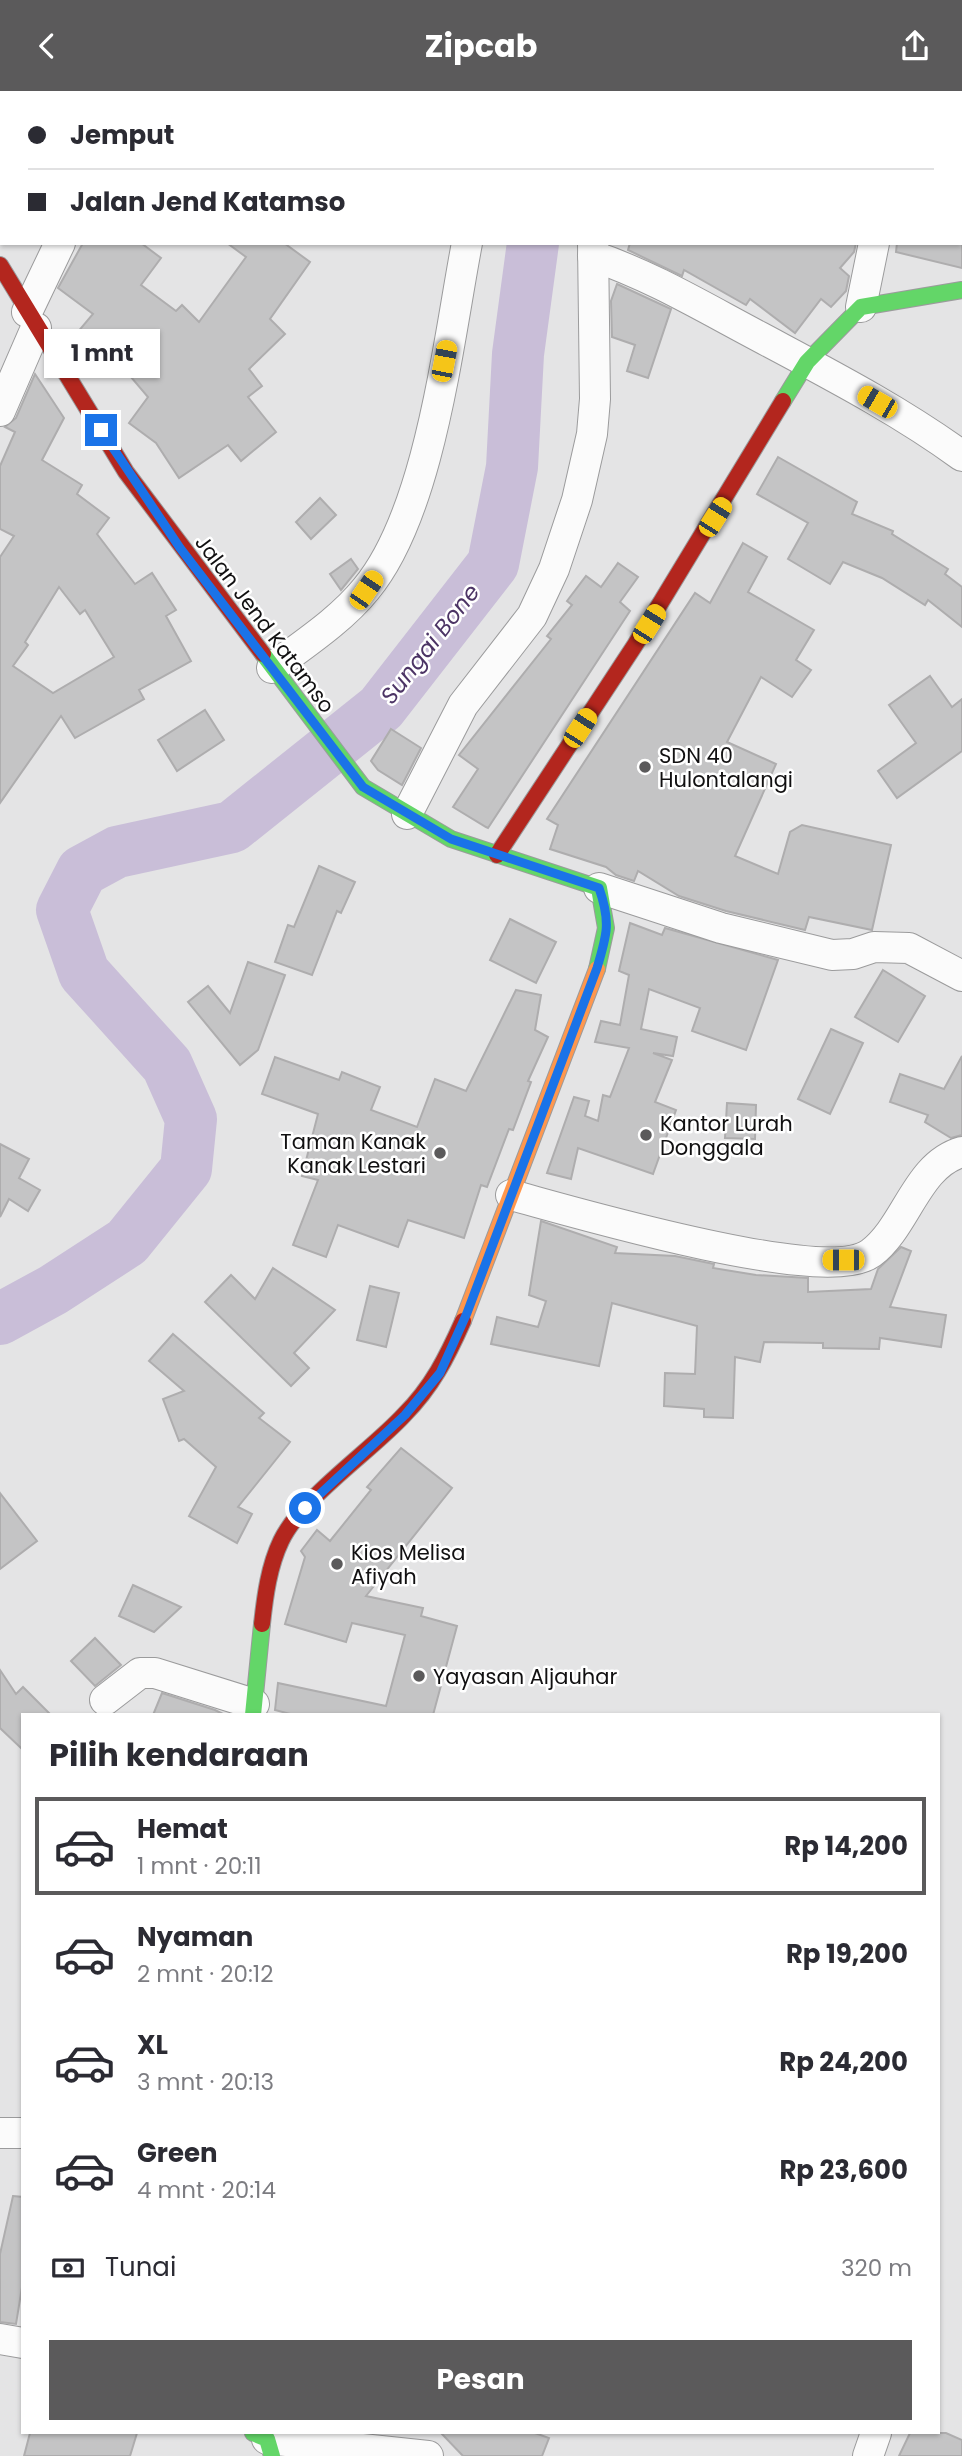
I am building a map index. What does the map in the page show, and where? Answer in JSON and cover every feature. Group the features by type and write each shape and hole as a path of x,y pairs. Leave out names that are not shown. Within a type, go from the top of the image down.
{"street":[{"path":"0,411 59,245"},
{"path":"276,673 366,590 391,551 405,522 435,409 467,245"},
{"path":"497,855 635,645 807,362 861,307 874,245"},
{"path":"407,814 463,705 532,616 554,569 573,511 592,434 593,250 807,362 933,435 962,456"},
{"name":"Jalan Jend Katamso","path":"0,265 126,471 363,787 451,839 599,888"},
{"path":"861,307 962,290"},
{"path":"599,888 721,928 832,955 853,954 874,947 909,948 962,976"},
{"path":"105,1700 133,1677 155,1673 254,1709 265,1592 281,1540 305,1508 405,1415 440,1373 467,1313 607,934 606,909 599,888"},
{"path":"511,1195 672,1238 762,1256 802,1260 859,1259 870,1253 885,1238 935,1167 950,1155 962,1152"},
{"path":"0,2133 21,2133"},
{"path":"0,2339 21,2343"},
{"path":"868,2456 876,2434"},
{"path":"264,2443 428,2456"}],"building":[{"path":"82,245 144,245 161,258 141,285 176,311 182,305 199,322 246,257 230,245 287,245 310,262 270,319 285,334 249,369 262,386 248,397 276,432 241,461 228,445 179,478 156,443 129,423 148,397 103,344 86,363 71,340 93,314 58,288"},
{"path":"629,245 856,245 854,252 840,268 849,276 846,291 831,307 821,299 795,333 750,299 746,305 684,270 682,276 628,250"},
{"path":"897,245 962,245 962,268 896,252"},
{"path":"617,284 671,309 648,378 627,371 635,345 612,337 611,301"},
{"path":"35,374 64,418 42,460 82,485 77,494 109,518 97,534 135,584 152,573 176,610 166,616 191,661 139,690 144,699 75,738 61,716 0,803 0,557 14,536 0,529 0,466 15,432 5,427 16,418","holes":["59,587 80,614 85,610 114,657 53,693 13,666 28,645 25,642"]},
{"path":"778,457 857,502 852,514 893,531 892,534 948,569 945,574 962,587 962,627 928,600 925,605 882,578 843,562 830,584 788,559 808,523 757,494"},
{"path":"320,498 336,515 311,539 296,522"},
{"path":"743,543 767,557 748,592 814,630 796,660 811,670 792,697 761,677 727,742 776,764 735,856 778,874 790,832 802,825 891,845 872,930 809,917 805,930 726,911 679,896 638,871 634,881 616,875 606,867 550,849 558,825 547,819 695,593 710,603"},
{"path":"351,559 358,569 341,590 330,574"},
{"path":"618,563 638,577 620,602 630,611 488,828 453,807 478,769 459,755 551,639 547,636 572,605 567,601 586,576 601,587"},
{"path":"930,676 952,707 962,699 962,751 897,798 878,771 916,743 889,705"},
{"path":"205,710 224,740 177,771 158,740"},
{"path":"391,729 421,748 402,785 378,770 371,761"},
{"path":"319,866 355,882 341,913 337,911 312,975 275,962 288,925 294,927"},
{"path":"510,919 556,942 536,983 490,960"},
{"path":"630,923 662,935 665,928 778,960 746,1050 692,1031 700,1008 649,989 641,1029 677,1037 673,1056 653,1053 672,1060 655,1102 676,1110 653,1174 578,1148 571,1179 547,1173 574,1097 589,1101 585,1116 598,1121 603,1095 610,1097 629,1048 595,1042 601,1021 620,1025 629,975 619,971"},
{"path":"248,962 285,975 258,1050 240,1065 188,1002 208,986 230,1013"},
{"path":"883,970 925,996 898,1042 855,1017"},
{"path":"516,990 541,995 535,1030 548,1037 528,1081 531,1082 513,1130 509,1129 487,1187 481,1185 464,1238 408,1220 398,1247 338,1225 326,1257 293,1245 318,1180 302,1176 318,1114 262,1094 275,1057 339,1080 342,1072 380,1087 371,1110 417,1127 435,1079 466,1091"},
{"path":"831,1029 863,1043 830,1114 798,1099"},
{"path":"962,1056 962,1135 951,1138 925,1122 928,1115 890,1102 900,1074 944,1089"},
{"path":"727,1103 756,1105 755,1139 725,1138"},
{"path":"0,1144 29,1159 19,1178 40,1190 28,1211 9,1199 0,1217"},
{"path":"541,1221 617,1247 615,1253 675,1256 714,1264 713,1268 756,1275 808,1278 808,1292 871,1289 878,1269 901,1247 911,1251 890,1307 946,1315 941,1347 880,1338 879,1349 823,1348 823,1343 764,1342 760,1362 735,1357 733,1418 704,1417 704,1409 664,1406 665,1373 695,1374 697,1326 612,1303 599,1366 491,1344 497,1317 538,1327 546,1301 529,1295"},
{"path":"273,1268 335,1310 294,1353 309,1368 291,1386 205,1302 231,1275 255,1299"},
{"path":"370,1286 399,1293 386,1347 357,1340"},
{"path":"173,1334 264,1413 259,1418 290,1442 238,1507 252,1514 237,1543 189,1516 216,1467 184,1439 179,1441 163,1399 184,1391 149,1361"},
{"path":"401,1448 452,1488 366,1596 423,1608 421,1616 457,1626 434,1713 286,1713 275,1710 278,1683 386,1706 405,1635 352,1623 346,1642 285,1624 305,1557 301,1551 317,1530 330,1541 371,1490 367,1487"},
{"path":"0,1493 37,1541 0,1569"},
{"path":"133,1585 181,1607 154,1632 119,1616"},
{"path":"95,1638 121,1665 95,1686 71,1661"},
{"path":"0,1670 16,1694 23,1687 49,1713 21,1713 21,1748 0,1728"},
{"path":"162,1693 221,1713 154,1713"},
{"path":"13,2196 21,2197 21,2293 16,2324 0,2322 0,2254"},
{"path":"946,2433 962,2440 962,2456 899,2456 910,2434"},
{"path":"30,2434 137,2434 130,2456 24,2456"},
{"path":"442,2434 538,2434 549,2438 542,2456 463,2456"}],"waterway":[{"name":"Sungai Bone","path":"0,1319 53,1290 127,1242 186,1169 191,1119 167,1065 84,973 62,910 82,871 117,852 232,827 381,708 493,564 512,467 518,354 533,245"}],"traffic: fast":[{"path":"783,401 807,362 861,307 962,290"},
{"path":"263,654 363,787 451,839 599,888 606,928 597,969"},
{"path":"253,1713 262,1624"},
{"path":"255,2434 267,2439 272,2456"}],"traffic: slow":[{"path":"463,1321 597,969"}],"traffic: jam":[{"path":"0,265 126,472 263,654"},
{"path":"497,855 635,645 783,401"},
{"path":"262,1624 273,1561 291,1524 320,1492 390,1429 423,1394 438,1371 463,1321"}],"place":[{"name":"SDN 40 Hulontalangi","path":"645,767"},
{"name":"Kantor Lurah Donggala","path":"646,1135"},
{"name":"Taman Kanak Kanak Lestari","path":"440,1153"},
{"name":"Kios Melisa Afiyah","path":"337,1564"},
{"name":"Yayasan Aljauhar","path":"419,1676"}],"route":[{"path":"101,430 180,548 363,787 451,839 599,888 606,909 607,934 597,968 550,1085 467,1313 440,1373 405,1415 305,1508"}]}
